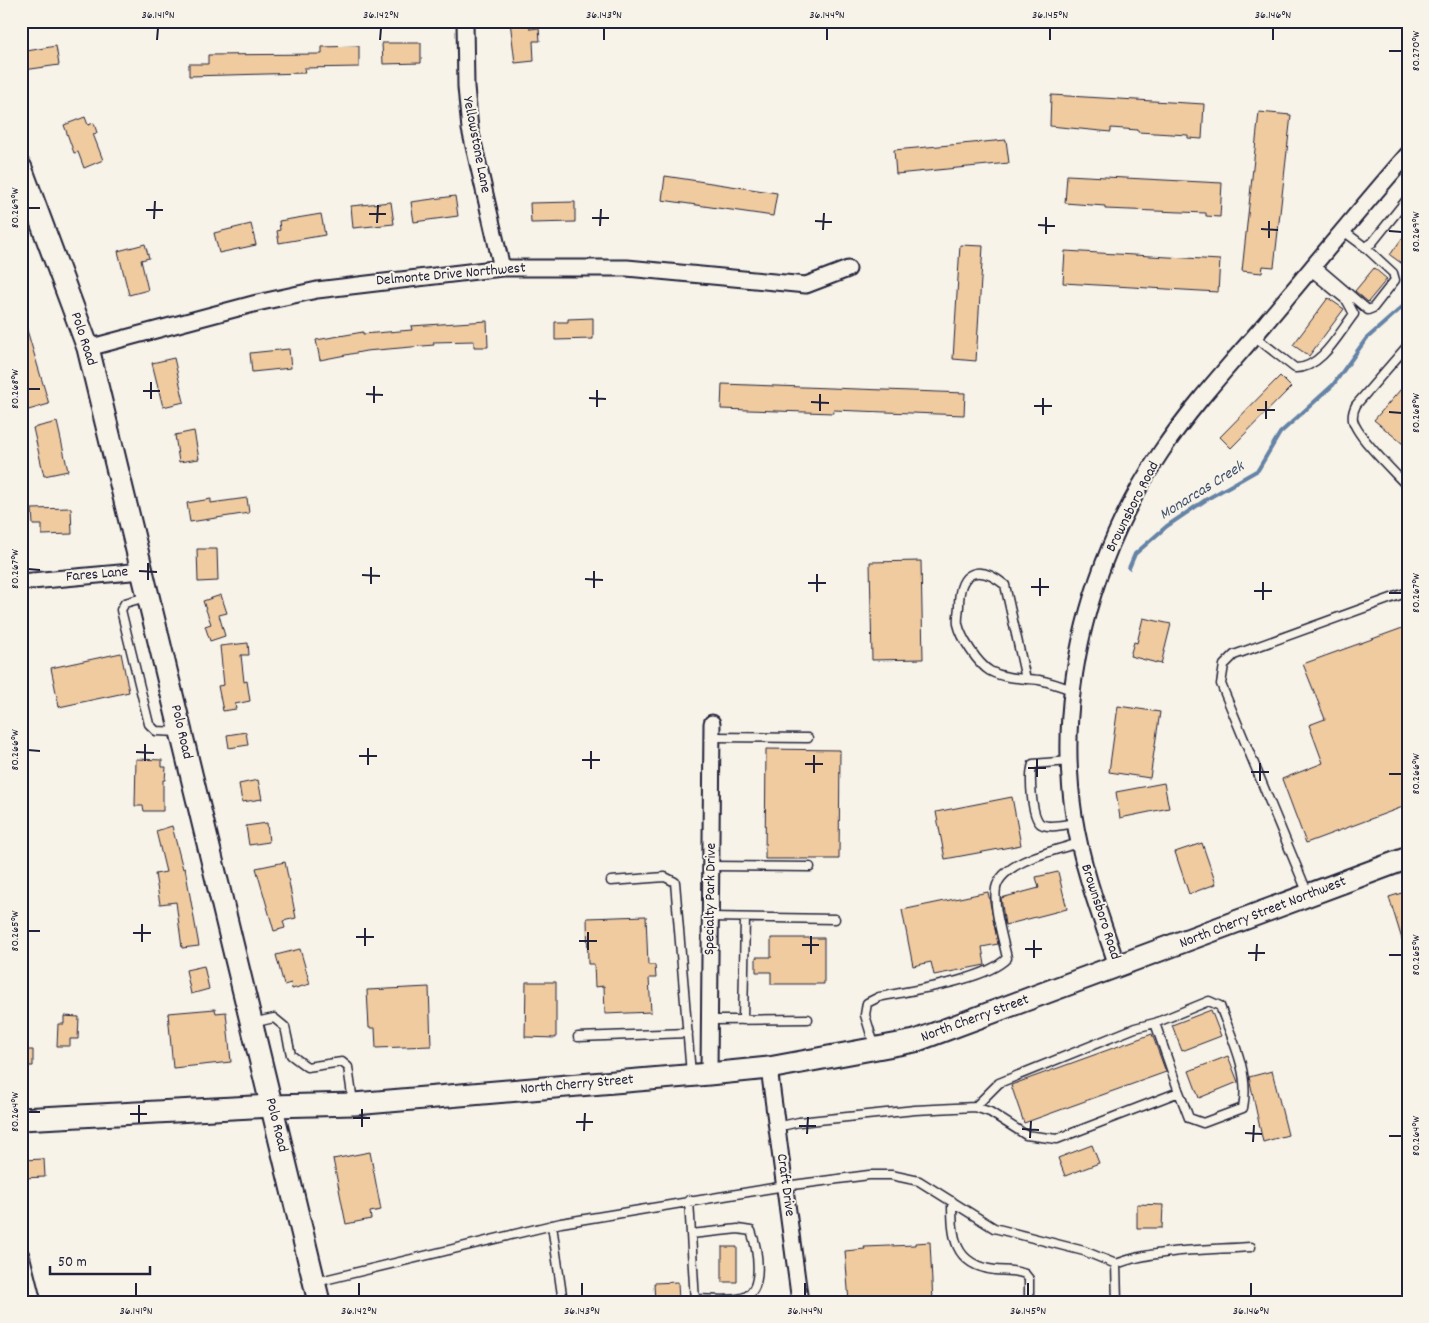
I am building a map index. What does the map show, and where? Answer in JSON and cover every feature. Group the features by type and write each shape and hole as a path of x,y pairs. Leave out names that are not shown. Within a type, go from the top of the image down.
{"main road":[{"name":"Polo Road","path":"21,168 29,207 88,348 316,1292"},
{"name":"North Cherry Street Northwest","path":"1118,968 1408,858"},
{"name":"North Cherry Street","path":"21,1119 272,1106 354,1104 769,1068 914,1041 1118,968"}],"street":[{"name":"Yellowstone Lane","path":"465,21 466,87 470,129 502,268"},
{"name":"Brownsboro Road","path":"1118,968 1086,875 1076,823 1070,761 1072,690 1078,649 1111,544 1145,478 1182,422 1408,154"},
{"name":"Delmonte Drive Northwest","path":"88,348 258,303 317,290 502,268 627,268 806,285 848,269"},
{"name":"Fares Lane","path":"21,582 142,570"},
{"name":"Specialty Park Drive","path":"700,1075 710,1020 712,730"},
{"name":"Craft Drive","path":"769,1068 800,1302"},
{"path":"21,1254 32,1302"}],"lane":[{"path":"1365,247 1372,243 1408,198"},
{"path":"1312,267 1368,310 1373,308 1395,280 1393,273 1365,247 1342,230"},
{"path":"1254,336 1295,368 1303,368 1318,360 1354,314 1347,301 1312,267"},
{"path":"1408,345 1356,404 1353,412 1353,420 1358,431 1408,487"},
{"path":"1026,679 1005,585 997,578 984,574 972,574 962,580 959,591 958,625 978,662 1005,677 1026,679 1042,680 1072,690"},
{"path":"1309,895 1221,684 1224,665 1234,655 1408,592"},
{"path":"148,596 125,603 121,610 152,728 156,731 181,732"},
{"path":"712,730 808,738"},
{"path":"1070,761 1033,764 1030,773 1035,816 1039,823 1047,826 1076,823"},
{"path":"875,1048 866,1015 867,1002 982,973 1002,964 1007,958 996,900 998,883 1010,870 1026,860 1079,843"},
{"path":"711,866 810,867"},
{"path":"611,881 665,876 675,882 688,1033 700,1075"},
{"path":"711,918 835,919"},
{"path":"743,1020 744,918"},
{"path":"975,1107 999,1083 1135,1028 1155,1023 1209,1002 1220,1006 1244,1072 1246,1094 1243,1108 1203,1123 1189,1118 1155,1023"},
{"path":"251,1023 274,1018 284,1027 290,1055 308,1067 342,1062 348,1067 354,1104"},
{"path":"710,1020 808,1019"},
{"path":"578,1038 688,1033"},
{"path":"777,1127 799,1122 915,1110 975,1107 990,1112 1026,1135 1057,1139 1179,1092"},
{"path":"316,1292 552,1225 689,1200 785,1186 891,1175 919,1180 994,1228 1084,1251 1116,1264 1129,1259 1154,1255 1251,1247"},
{"path":"689,1200 691,1234 695,1300 749,1296 755,1288 757,1255 751,1231 738,1229 691,1234"},
{"path":"952,1201 954,1241 961,1254 971,1263 987,1269 1025,1274 1029,1279 1029,1302"},
{"path":"552,1225 563,1302"},
{"path":"1116,1264 1117,1302"}],"building":[{"path":"510,21 529,21 530,29 539,28 540,41 533,41 534,61 515,63"},
{"path":"382,43 421,43 421,63 383,64"},
{"path":"56,46 59,65 24,70 21,52"},
{"path":"359,46 359,67 304,68 305,73 189,76 189,64 208,64 208,55 322,54 322,47"},
{"path":"1051,95 1204,104 1202,139 1188,138 1188,135 1138,132 1138,130 1111,128 1111,132 1050,126"},
{"path":"1259,112 1291,115 1274,267 1263,266 1262,273 1242,271"},
{"path":"85,117 88,125 94,123 97,133 93,134 103,160 84,168 78,152 74,153 64,125"},
{"path":"1006,140 1009,163 896,174 894,150"},
{"path":"1067,175 1222,183 1220,217 1206,216 1206,213 1105,209 1105,206 1065,203"},
{"path":"665,176 777,193 773,216 662,200"},
{"path":"455,196 458,216 414,222 411,202"},
{"path":"391,202 394,224 353,228 351,206"},
{"path":"575,202 575,222 531,223 530,203"},
{"path":"321,214 325,235 279,243 277,231 280,230 279,221"},
{"path":"251,224 256,245 219,253 214,233"},
{"path":"1408,230 1408,268 1390,255"},
{"path":"145,244 149,258 141,260 148,290 129,295 118,251"},
{"path":"960,245 983,246 976,361 953,359"},
{"path":"1065,251 1220,260 1218,292 1063,283"},
{"path":"1374,268 1387,279 1368,302 1355,291"},
{"path":"1328,298 1344,309 1309,356 1293,345"},
{"path":"593,318 593,339 555,340 555,322 568,322 568,319"},
{"path":"21,320 24,320 49,404 25,411 21,397"},
{"path":"487,321 488,347 474,347 474,341 433,342 434,345 366,351 320,360 316,340 363,332 363,334 412,330 411,326"},
{"path":"289,349 291,368 252,372 250,353"},
{"path":"174,358 184,402 163,407 152,363"},
{"path":"1280,376 1291,387 1231,448 1220,437"},
{"path":"1408,381 1408,448 1374,420"},
{"path":"722,384 965,393 964,415 833,410 833,413 721,409"},
{"path":"57,422 68,471 44,476 33,428"},
{"path":"194,431 199,459 179,462 175,435"},
{"path":"247,498 249,513 190,522 187,503 211,499 211,503"},
{"path":"71,508 72,534 42,535 42,525 33,525 32,509"},
{"path":"197,549 217,549 218,581 198,582"},
{"path":"921,561 923,659 872,660 870,562"},
{"path":"221,595 227,613 219,615 225,636 210,641 205,626 211,624 203,601"},
{"path":"1143,618 1171,624 1161,664 1130,656 1134,642 1137,643"},
{"path":"1408,626 1408,805 1306,843 1282,779 1323,763 1309,725 1325,719 1303,664"},
{"path":"248,643 249,655 241,655 244,682 247,681 250,701 235,704 236,709 223,711 218,686 224,685 220,646"},
{"path":"121,653 129,692 59,707 51,668"},
{"path":"1118,706 1160,712 1150,778 1109,772"},
{"path":"246,732 248,745 229,748 227,735"},
{"path":"766,749 840,750 839,859 765,859"},
{"path":"136,759 162,760 162,767 166,767 165,780 163,780 163,811 144,811 143,806 135,806"},
{"path":"258,780 262,799 242,802 239,784"},
{"path":"1164,783 1169,808 1120,818 1116,792"},
{"path":"1012,797 1021,845 945,859 936,812"},
{"path":"267,823 269,842 249,845 246,826"},
{"path":"172,826 183,869 185,868 199,946 182,948 176,902 160,904 155,874 166,872 156,831"},
{"path":"1202,843 1216,884 1189,894 1175,852"},
{"path":"285,862 296,918 283,921 285,928 274,931 256,868"},
{"path":"1058,872 1067,909 1005,925 1001,898 1039,888 1036,877"},
{"path":"1408,891 1408,949 1405,949 1389,897"},
{"path":"988,892 998,944 982,947 985,965 934,975 931,962 913,966 902,910"},
{"path":"646,916 648,965 655,965 656,978 649,978 651,1012 605,1014 604,986 595,987 594,964 588,964 587,918"},
{"path":"771,938 824,938 824,984 771,984 771,972 756,972 756,957 771,957"},
{"path":"300,949 310,984 292,989 291,983 284,985 276,955"},
{"path":"204,966 209,989 191,994 186,970"},
{"path":"526,982 556,982 556,1038 525,1037"},
{"path":"429,987 431,1046 376,1048 375,1028 369,1028 367,990"},
{"path":"215,1009 216,1013 226,1012 231,1062 173,1068 168,1013"},
{"path":"1211,1010 1221,1036 1182,1051 1172,1025"},
{"path":"64,1016 79,1017 78,1039 70,1039 70,1046 57,1046 58,1024 64,1024"},
{"path":"1152,1034 1166,1072 1024,1123 1011,1085"},
{"path":"21,1050 33,1050 33,1066 21,1066"},
{"path":"1228,1056 1238,1082 1199,1098 1189,1071"},
{"path":"1272,1071 1288,1135 1263,1142 1249,1077"},
{"path":"1092,1145 1099,1163 1065,1176 1058,1158"},
{"path":"370,1152 381,1210 370,1212 371,1219 346,1224 333,1159"},
{"path":"44,1159 45,1177 22,1178 22,1160"},
{"path":"1137,1204 1163,1205 1162,1228 1137,1228"},
{"path":"930,1242 933,1302 849,1302 845,1251 865,1249 864,1247 915,1245 915,1243"},
{"path":"722,1247 737,1247 737,1282 722,1282"},
{"path":"678,1282 679,1302 655,1302 654,1283"}],"waterway":[{"name":"Monarcas Creek","path":"1129,568 1135,554 1167,526 1207,499 1258,470 1280,433 1333,385 1366,339 1408,302"}]}
